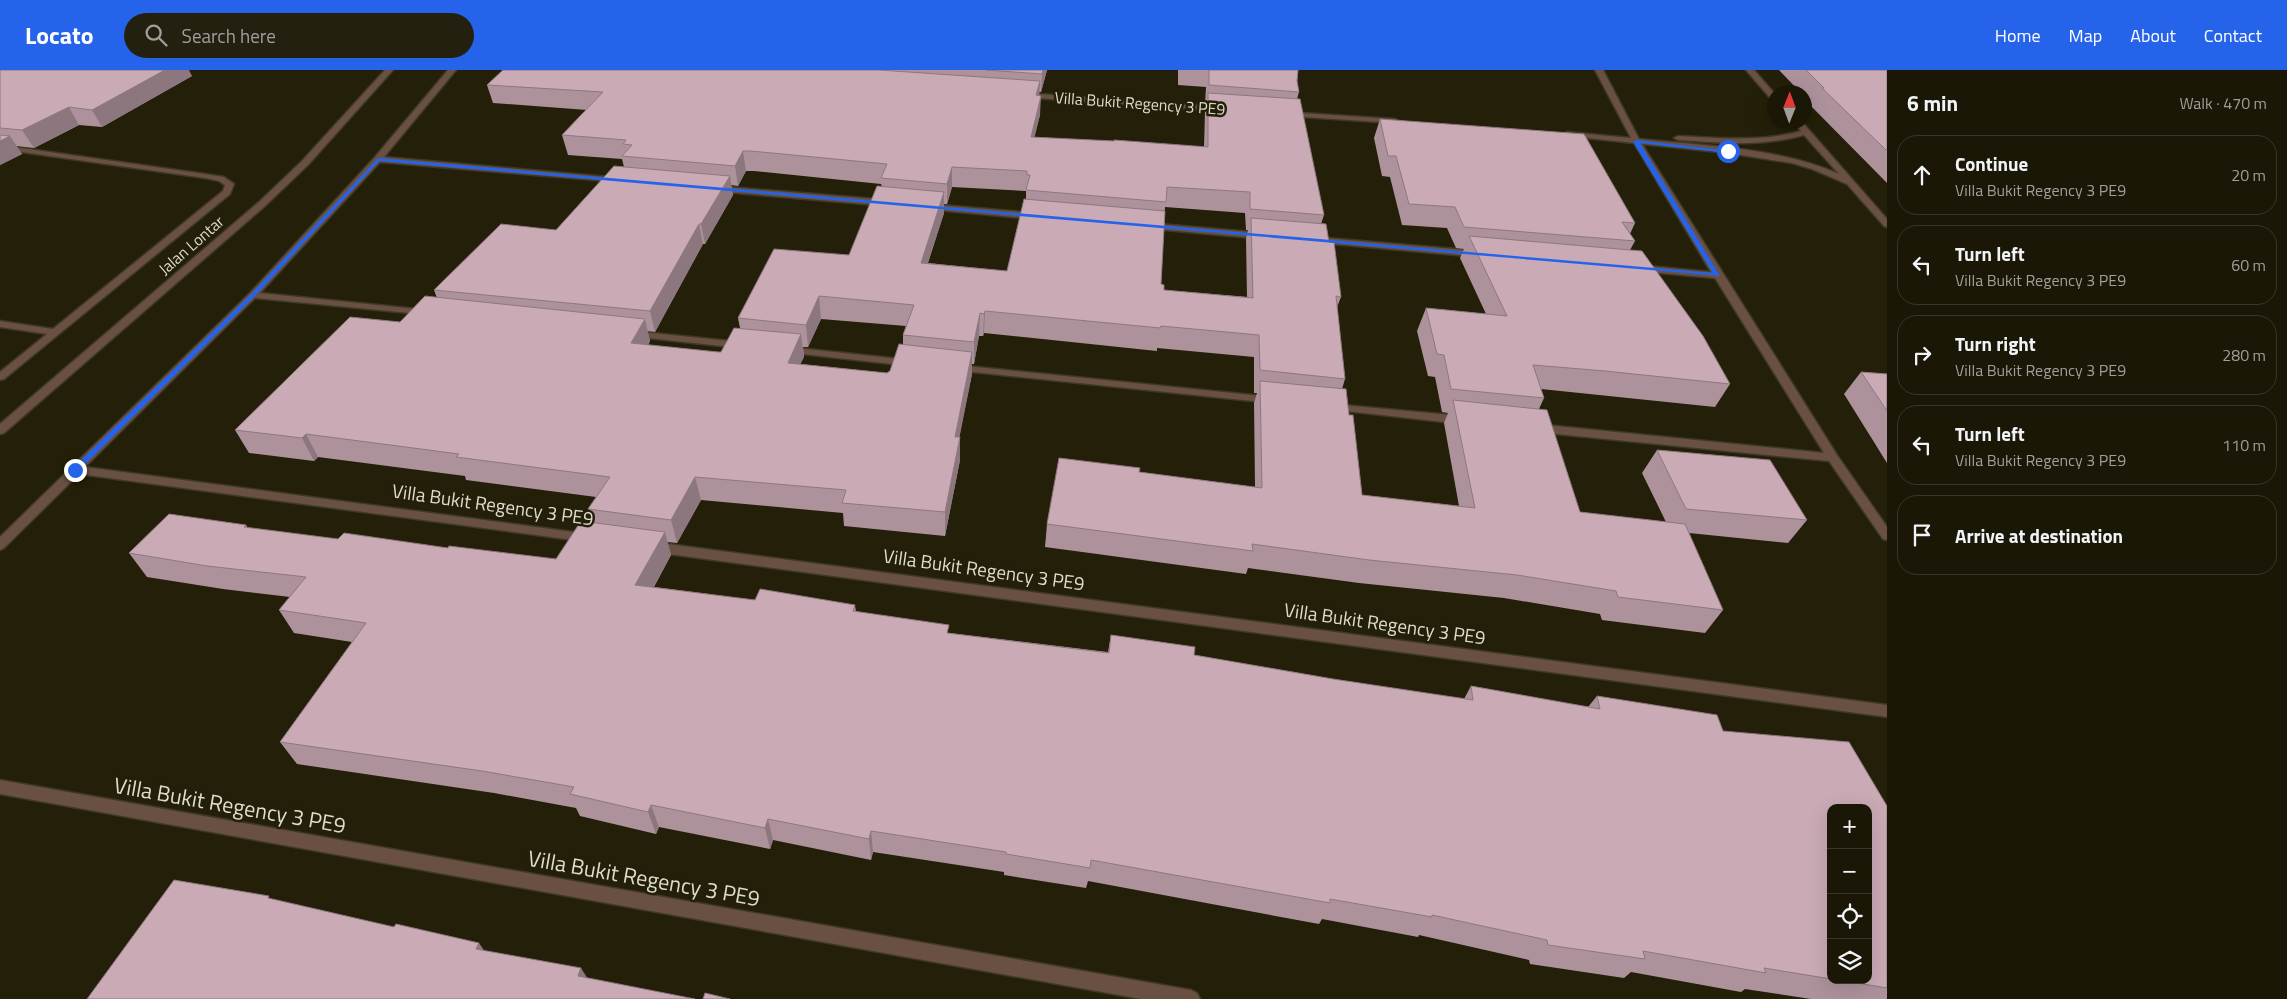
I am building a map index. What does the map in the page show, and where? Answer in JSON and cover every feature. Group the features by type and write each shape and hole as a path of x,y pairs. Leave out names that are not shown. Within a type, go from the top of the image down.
{"street":[{"name":"Jalan Lontar","path":"0,430 262,204 305,162 388,70"},
{"path":"0,545 253,295 378,160 452,70"},
{"path":"1598,70 1635,139 1718,275 1833,458 1887,536"},
{"path":"1750,70 1767,89"},
{"name":"Villa Bukit Regency 3 PE9","path":"1011,94 1229,110"},
{"path":"1279,113 1407,122"},
{"path":"1635,139 1766,140 1790,138 1806,132 1887,224"},
{"path":"1556,133 1635,139 1793,161 1815,167 1850,182"},
{"path":"0,147 205,176 222,179 230,184 227,192 0,377"},
{"path":"378,160 626,181"},
{"path":"705,188 894,204"},
{"path":"914,206 1043,217"},
{"path":"1142,225 1271,236"},
{"path":"1301,239 1490,255"},
{"path":"1628,267 1718,275"},
{"path":"253,295 442,314"},
{"path":"0,324 54,332"},
{"path":"621,333 750,346"},
{"path":"780,349 919,364"},
{"path":"949,367 1286,402"},
{"path":"1316,405 1475,421"},
{"path":"1525,426 1833,458"},
{"name":"Villa Bukit Regency 3 PE9","path":"75,470 600,540"},
{"name":"Villa Bukit Regency 3 PE9","path":"639,545 1887,711"},
{"name":"Villa Bukit Regency 3 PE9","path":"0,788 1191,999"}],"building":[{"path":"0,70 165,70 92,110 69,107 22,130 0,128"},
{"path":"503,70 879,70 1040,81 1036,95 1041,96 1031,137 1114,140 1208,147 1208,93 1300,99 1324,215 1250,209 1250,192 1167,187 1166,202 1026,190 1030,175 1027,175 1027,171 952,167 947,184 881,178 887,164 751,151 743,151 735,166 622,156 632,145 623,144 626,140 562,135 603,92 487,85"},
{"path":"986,70 1043,70 1042,74"},
{"path":"1209,70 1298,70 1299,92 1209,85"},
{"path":"1806,70 1887,70 1887,151 1822,88 1824,88"},
{"path":"1380,119 1584,134 1635,223 1622,222 1635,241 1464,227 1455,207 1409,204 1396,156 1388,156"},
{"path":"0,135 10,136 0,141"},
{"path":"614,166 730,176 701,224 699,224 650,311 434,290 501,224 556,230"},
{"path":"877,186 944,192 921,263 1007,271 1024,199 1165,211 1161,284 1164,285 1164,290 1253,298 1251,218 1326,224 1329,242 1334,242 1341,297 1336,296 1345,379 1260,370 1259,335 1161,326 1160,328 985,311 984,314 980,313 974,342 903,335 914,305 819,296 806,325 738,318 774,249 849,255"},
{"path":"1469,236 1642,251 1703,336 1730,384 1533,365 1544,398 1451,389 1444,355 1437,354 1426,308 1507,316"},
{"path":"425,296 645,319 631,343 718,352 721,352 734,328 801,334 788,363 887,373 890,371 899,344 972,352 955,437 960,437 945,512 842,503 846,490 695,477 671,520 588,509 610,477 456,457 459,454 306,434 302,438 235,430 350,317 400,322"},
{"path":"1861,372 1887,374 1887,411"},
{"path":"1260,381 1346,389 1349,415 1353,415 1362,495 1475,508 1453,400 1547,410 1580,512 1685,524 1723,610 1618,597 1616,591 1517,575 1369,560 1252,544 1253,551 1047,524 1059,458 1140,468 1139,472 1262,488"},
{"path":"1657,450 1770,460 1807,520 1686,509"},
{"path":"169,514 246,525 244,527 338,539 344,533 448,548 449,546 556,559 581,521 665,532 635,585 755,600 760,589 855,605 853,611 949,625 947,633 1109,653 1111,635 1195,647 1194,655 1333,679 1473,700 1471,686 1600,709 1597,696 1717,715 1723,731 1849,742 1887,806 1887,988 1863,984 1872,984 1872,804 1827,804 1827,978 1764,968 1766,973 1643,951 1645,959 1548,945 1547,940 1432,915 1432,917 1330,899 1330,903 1091,860 1090,868 1006,854 1006,852 871,831 869,839 768,819 765,828 651,805 648,812 570,794 574,787 482,771 280,742 366,623 279,610 306,577 207,566 129,553"},
{"path":"174,880 269,896 268,898 394,927 396,924 479,943 476,949 581,968 578,976 695,999 87,999"},
{"path":"705,993 730,999 703,999"}],"route":[{"path":"75,470 253,295 378,160 1718,275 1636,142 1728,151"}]}
